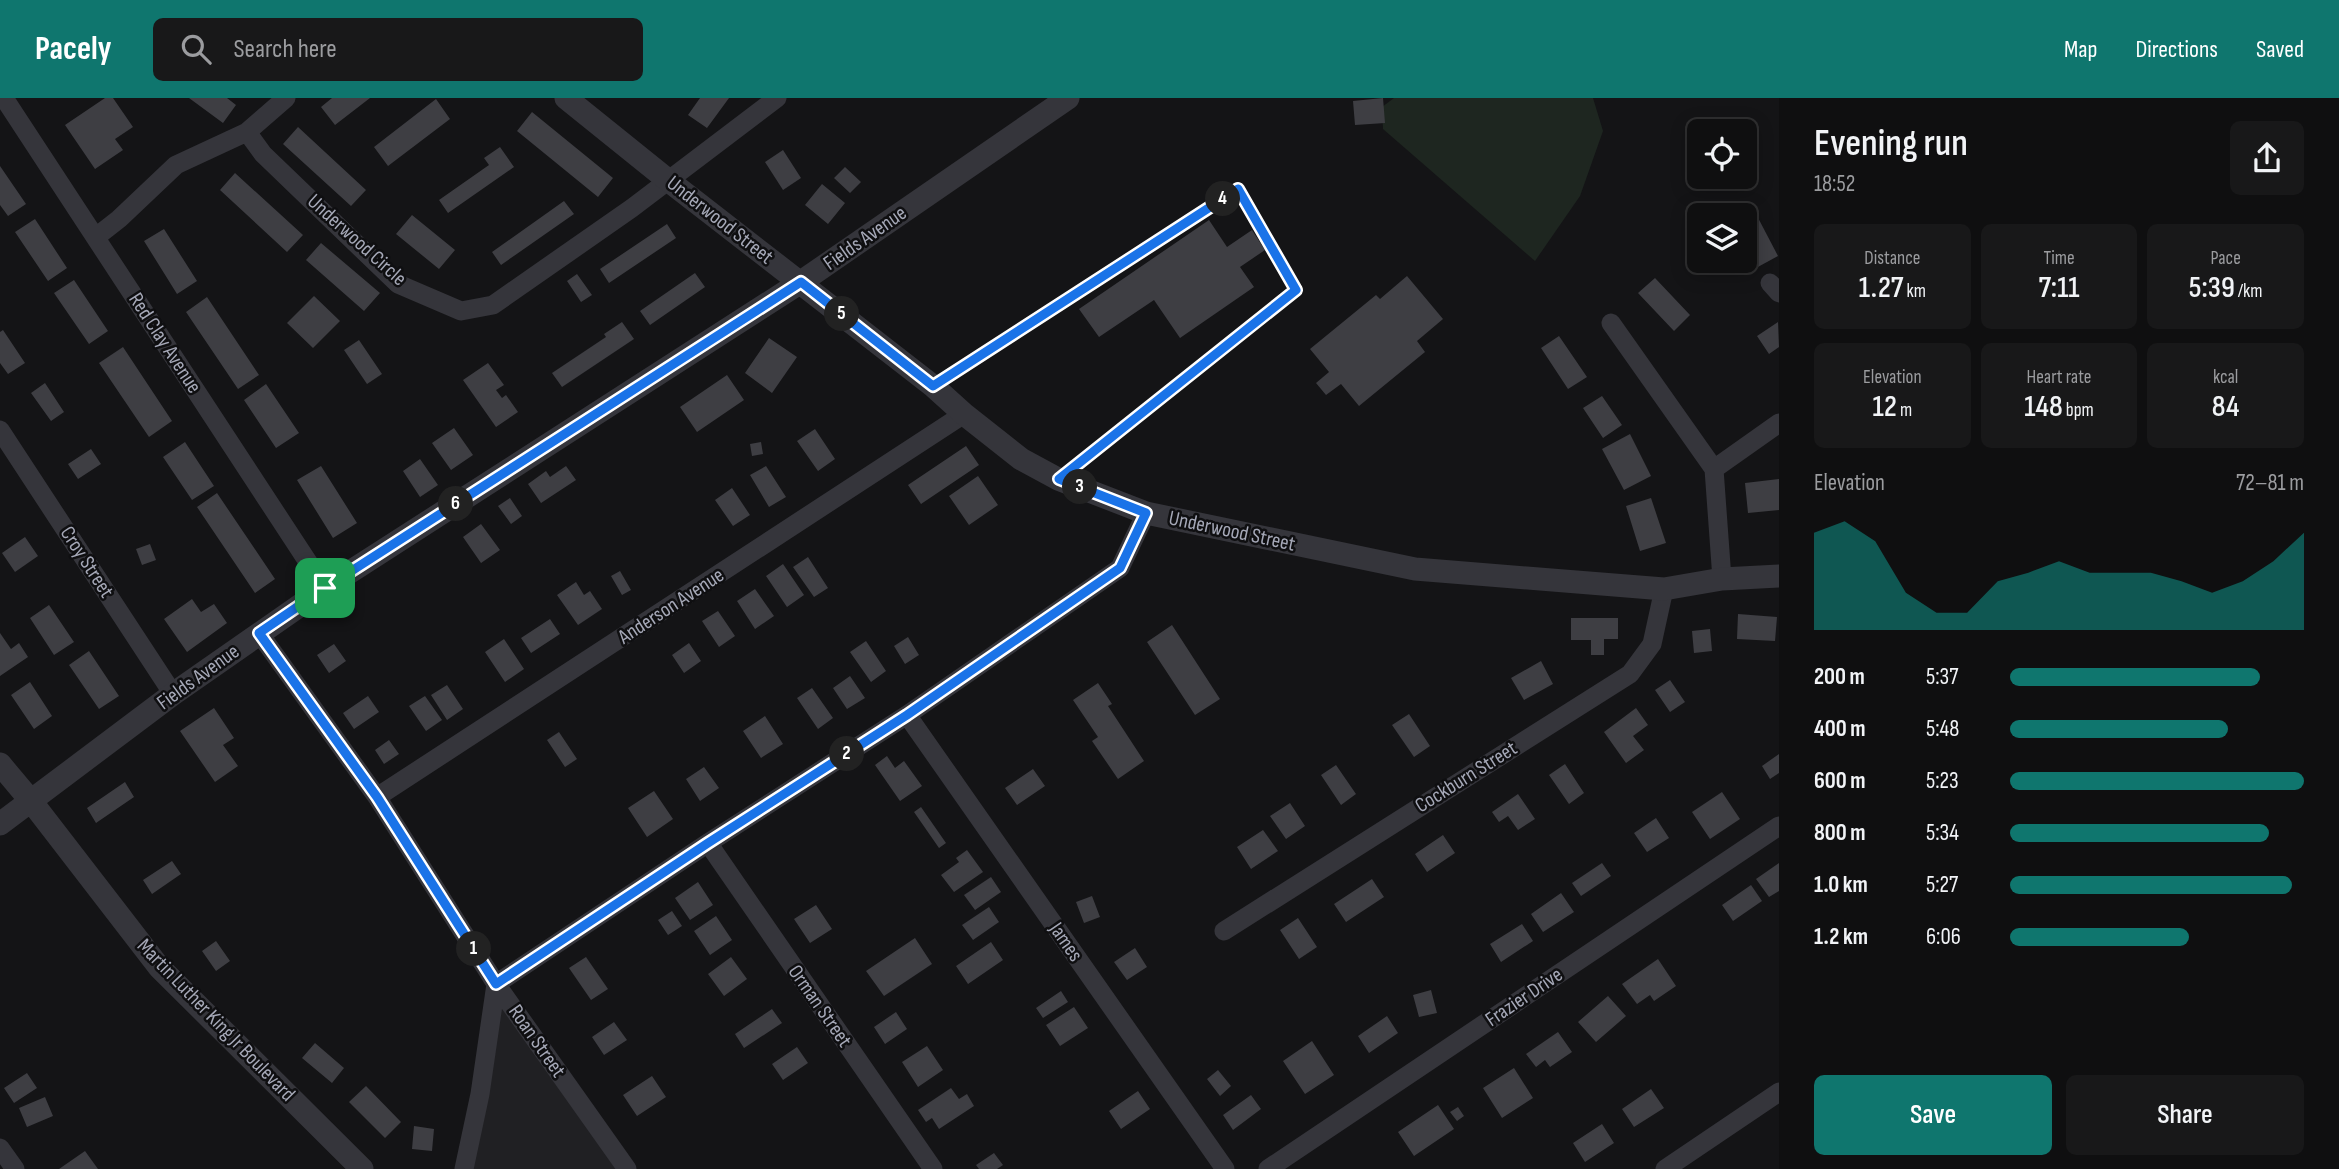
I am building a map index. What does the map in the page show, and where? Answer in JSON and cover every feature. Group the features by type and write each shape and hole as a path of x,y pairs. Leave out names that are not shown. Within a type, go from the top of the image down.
{"street":[{"name":"Red Clay Avenue","path":"5,98 325,588"},
{"path":"96,237 120,219 176,165 247,132 286,98"},
{"name":"Underwood Street","path":"566,98 933,386 1021,459 1059,479 1146,513 1415,569 1664,589 1722,579 1779,576"},
{"name":"Underwood Circle","path":"247,132 263,154 398,284 461,311 493,305 669,181 778,98"},
{"name":"Fields Avenue","path":"0,824 173,694 325,588 801,282 1068,98"},
{"path":"1611,323 1714,469 1722,579"},
{"name":"Anderson Avenue","path":"377,797 964,414"},
{"path":"1714,469 1779,423"},
{"name":"Croy Street","path":"0,430 173,694"},
{"path":"464,1169 480,1094 496,984 907,715 1120,568 1146,513"},
{"name":"Cockburn Street","path":"1224,931 1630,674 1652,644 1664,589"},
{"name":"Roan Street","path":"259,633 377,797 496,984 627,1169"},
{"name":"James","path":"907,715 1226,1169"},
{"name":"Martin Luther King Jr Boulevard","path":"0,764 159,967 362,1169"},
{"name":"Frazier Drive","path":"1268,1169 1779,826"},
{"name":"Orman Street","path":"708,843 933,1169"},
{"path":"1665,1169 1779,1092"},
{"path":"0,1148 15,1169"}],"lane":[{"path":"933,386 1238,189 1296,290 1059,479"}],"shaded area":[{"path":"1394,98 1593,98 1603,131 1580,196 1535,261 1383,129 1382,107"},
{"path":"496,984 626,1169 462,1169"}],"building":[{"path":"105,98 113,98 133,127 115,139 123,150 95,169 65,125"},
{"path":"189,98 227,98 236,105 223,123"},
{"path":"332,98 370,98 335,125 321,107"},
{"path":"700,98 729,98 707,128 688,115"},
{"path":"1383,98 1385,123 1355,125 1353,101"},
{"path":"436,99 450,119 388,166 374,147"},
{"path":"532,112 613,178 598,197 517,131"},
{"path":"298,127 366,190 351,206 283,144"},
{"path":"500,147 514,167 448,213 439,200 489,165 484,158"},
{"path":"783,150 801,178 783,190 765,162"},
{"path":"0,166 26,204 8,216 0,205"},
{"path":"845,167 861,182 850,193 834,178"},
{"path":"235,173 303,235 287,252 220,190"},
{"path":"822,184 845,203 828,224 805,205"},
{"path":"564,201 574,214 501,265 492,252"},
{"path":"412,215 455,250 439,269 396,234"},
{"path":"1757,216 1778,256 1757,267"},
{"path":"35,219 67,268 48,281 15,232"},
{"path":"1209,220 1227,247 1252,230 1265,250 1240,267 1254,287 1180,338 1154,300 1099,337 1079,309"},
{"path":"667,224 676,238 609,283 600,269"},
{"path":"164,229 197,281 177,294 144,241"},
{"path":"321,243 380,293 364,311 306,260"},
{"path":"695,273 705,287 650,325 640,311"},
{"path":"577,274 592,295 581,302 567,281"},
{"path":"1407,276 1443,319 1417,341 1425,352 1359,406 1341,384 1326,395 1316,383 1329,372 1310,349 1376,295 1380,299"},
{"path":"1655,278 1690,315 1674,331 1638,293"},
{"path":"74,280 108,331 89,344 54,293"},
{"path":"314,296 340,321 313,348 287,323"},
{"path":"207,297 259,375 238,389 186,312"},
{"path":"622,322 634,339 562,387 552,373 606,337 604,334"},
{"path":"1778,322 1779,347 1769,354 1757,336"},
{"path":"3,330 25,363 8,374 0,363 0,332"},
{"path":"1559,336 1587,377 1568,389 1541,348"},
{"path":"769,338 797,357 772,393 745,373"},
{"path":"359,340 382,374 367,384 344,350"},
{"path":"123,347 172,421 149,437 99,363"},
{"path":"488,363 504,385 496,390 502,398 506,395 518,412 496,427 463,380"},
{"path":"727,375 744,400 697,432 680,407"},
{"path":"45,383 64,412 51,421 31,393"},
{"path":"266,384 299,433 276,448 244,400"},
{"path":"1602,396 1622,425 1603,438 1583,408"},
{"path":"454,428 473,455 451,470 432,443"},
{"path":"815,429 835,459 818,471 797,441"},
{"path":"1630,434 1651,476 1624,490 1602,449"},
{"path":"185,442 214,486 192,500 163,457"},
{"path":"761,442 763,454 752,456 750,444"},
{"path":"966,446 979,465 921,504 908,485"},
{"path":"91,449 101,464 78,479 68,464"},
{"path":"420,459 438,485 420,497 403,471"},
{"path":"321,466 357,523 333,538 297,480"},
{"path":"566,466 576,480 541,503 528,484 546,471 550,477"},
{"path":"766,466 786,497 769,507 750,475"},
{"path":"978,476 998,505 969,525 949,496"},
{"path":"1779,479 1779,510 1748,513 1745,483"},
{"path":"732,488 750,515 733,526 715,500"},
{"path":"217,493 275,579 255,593 197,507"},
{"path":"510,498 522,516 511,524 498,506"},
{"path":"1651,498 1666,543 1640,551 1626,506"},
{"path":"481,524 500,550 481,563 463,537"},
{"path":"25,537 38,556 15,572 2,553"},
{"path":"150,544 156,560 142,565 136,549"},
{"path":"808,557 828,588 814,597 793,567"},
{"path":"783,564 804,595 787,607 766,576"},
{"path":"620,571 631,590 622,595 611,576"},
{"path":"576,582 584,595 590,591 602,609 578,625 557,595"},
{"path":"755,589 774,616 755,629 737,601"},
{"path":"192,599 201,612 214,604 227,623 187,652 164,619"},
{"path":"49,605 74,642 54,655 30,618"},
{"path":"718,611 735,636 719,647 702,621"},
{"path":"1738,614 1777,617 1775,641 1737,639"},
{"path":"1571,618 1618,618 1618,639 1604,639 1604,655 1591,655 1591,640 1571,640"},
{"path":"550,619 560,634 531,653 521,638"},
{"path":"1172,625 1220,699 1195,715 1147,642"},
{"path":"1710,629 1712,651 1694,653 1692,631"},
{"path":"0,633 11,649 19,643 28,657 0,676"},
{"path":"908,637 919,655 905,664 894,646"},
{"path":"504,639 524,669 505,682 485,652"},
{"path":"866,641 886,671 871,682 850,652"},
{"path":"689,643 701,661 684,673 672,655"},
{"path":"334,644 346,661 329,673 317,655"},
{"path":"89,651 119,696 99,709 69,665"},
{"path":"1541,661 1553,684 1524,700 1511,678"},
{"path":"850,676 865,698 847,709 833,688"},
{"path":"1670,680 1685,702 1670,712 1655,690"},
{"path":"30,682 52,716 34,729 11,695"},
{"path":"1098,683 1112,704 1108,706 1144,761 1118,779 1092,741 1098,737 1073,700"},
{"path":"447,685 463,709 447,720 431,695"},
{"path":"812,688 833,718 818,729 797,698"},
{"path":"368,696 379,712 354,729 343,713"},
{"path":"425,696 442,720 426,731 409,706"},
{"path":"214,708 234,738 223,745 238,766 215,782 180,731"},
{"path":"1636,708 1648,725 1633,736 1644,750 1626,763 1604,732"},
{"path":"1409,714 1430,746 1414,757 1392,725"},
{"path":"765,716 783,744 761,758 743,731"},
{"path":"559,732 577,759 565,767 547,740"},
{"path":"389,740 399,754 384,764 375,750"},
{"path":"1779,754 1779,773 1770,779 1762,766"},
{"path":"887,756 895,768 904,761 922,786 900,801 875,765"},
{"path":"1565,764 1584,793 1569,804 1549,775"},
{"path":"1336,765 1356,794 1341,805 1321,775"},
{"path":"704,767 719,788 700,801 686,779"},
{"path":"1033,769 1045,786 1017,805 1005,788"},
{"path":"125,782 134,797 96,823 87,808"},
{"path":"654,791 673,819 647,837 628,808"},
{"path":"1722,792 1740,819 1710,839 1692,812"},
{"path":"1518,794 1535,819 1518,830 1508,816 1499,822 1492,812"},
{"path":"1290,803 1305,826 1286,839 1270,816"},
{"path":"921,807 946,843 939,848 914,812"},
{"path":"1656,818 1669,838 1647,852 1634,833"},
{"path":"1263,830 1278,851 1251,869 1237,847"},
{"path":"1443,835 1455,853 1427,872 1415,854"},
{"path":"967,850 983,872 954,892 941,875 959,862 956,858"},
{"path":"172,861 181,874 152,894 143,880"},
{"path":"1602,863 1611,876 1581,896 1572,883"},
{"path":"1779,863 1779,891 1769,897 1756,879"},
{"path":"991,877 1001,892 975,910 964,895"},
{"path":"1372,879 1384,897 1346,922 1334,904"},
{"path":"698,882 713,905 690,920 675,898"},
{"path":"1751,885 1762,901 1733,921 1722,905"},
{"path":"1561,893 1574,912 1543,932 1531,914"},
{"path":"1092,896 1100,917 1084,923 1076,902"},
{"path":"816,905 832,929 810,943 794,919"},
{"path":"989,907 999,922 973,940 962,925"},
{"path":"672,911 682,926 668,935 658,920"},
{"path":"716,916 732,940 710,955 694,931"},
{"path":"1298,918 1317,947 1299,959 1280,930"},
{"path":"1522,924 1533,941 1501,962 1490,944"},
{"path":"915,938 932,964 884,996 866,971"},
{"path":"216,941 230,961 216,971 202,951"},
{"path":"991,942 1003,960 968,984 956,966"},
{"path":"1135,948 1147,967 1127,980 1114,962"},
{"path":"586,957 608,989 591,1000 569,968"},
{"path":"731,957 747,979 724,996 708,974"},
{"path":"1658,959 1676,986 1654,1001 1650,995 1637,1004 1622,984"},
{"path":"1431,990 1437,1013 1419,1017 1413,995"},
{"path":"1061,991 1068,1002 1043,1018 1036,1008"},
{"path":"1608,996 1626,1016 1596,1042 1578,1022"},
{"path":"1074,1007 1088,1028 1060,1046 1046,1025"},
{"path":"772,1009 782,1023 744,1048 735,1034"},
{"path":"896,1012 907,1029 885,1044 874,1027"},
{"path":"1387,1016 1398,1033 1369,1053 1358,1036"},
{"path":"614,1022 627,1040 604,1055 592,1037"},
{"path":"1558,1032 1572,1052 1550,1067 1545,1060 1536,1067 1526,1054"},
{"path":"1312,1041 1334,1075 1305,1094 1283,1061"},
{"path":"315,1043 344,1068 332,1083 302,1058"},
{"path":"927,1046 943,1070 918,1087 902,1062"},
{"path":"797,1047 808,1063 783,1080 772,1064"},
{"path":"1514,1068 1533,1098 1502,1118 1483,1088"},
{"path":"1218,1070 1231,1086 1220,1096 1207,1079"},
{"path":"27,1073 37,1088 14,1103 4,1088"},
{"path":"652,1076 666,1097 637,1116 623,1095"},
{"path":"366,1086 401,1122 385,1138 349,1102"},
{"path":"951,1088 959,1099 967,1094 974,1106 939,1129 932,1118 926,1122 918,1110"},
{"path":"1651,1089 1664,1108 1634,1127 1622,1109"},
{"path":"1138,1091 1150,1109 1121,1129 1109,1111"},
{"path":"1251,1095 1261,1109 1233,1130 1223,1115"},
{"path":"45,1097 53,1116 27,1127 19,1108"},
{"path":"1438,1105 1454,1129 1414,1156 1398,1132"},
{"path":"1458,1107 1464,1116 1457,1121 1450,1112"},
{"path":"1602,1124 1614,1143 1585,1162 1573,1143"},
{"path":"414,1126 434,1129 432,1151 412,1149"},
{"path":"85,1151 98,1169 59,1169"},
{"path":"994,1153 1003,1165 997,1169 979,1169 976,1165"}],"route":[{"path":"1238,189 1296,290 1059,479 1146,513 1120,568 907,715 496,984 377,797 259,633 325,588 801,282 933,386 1238,189"}]}
